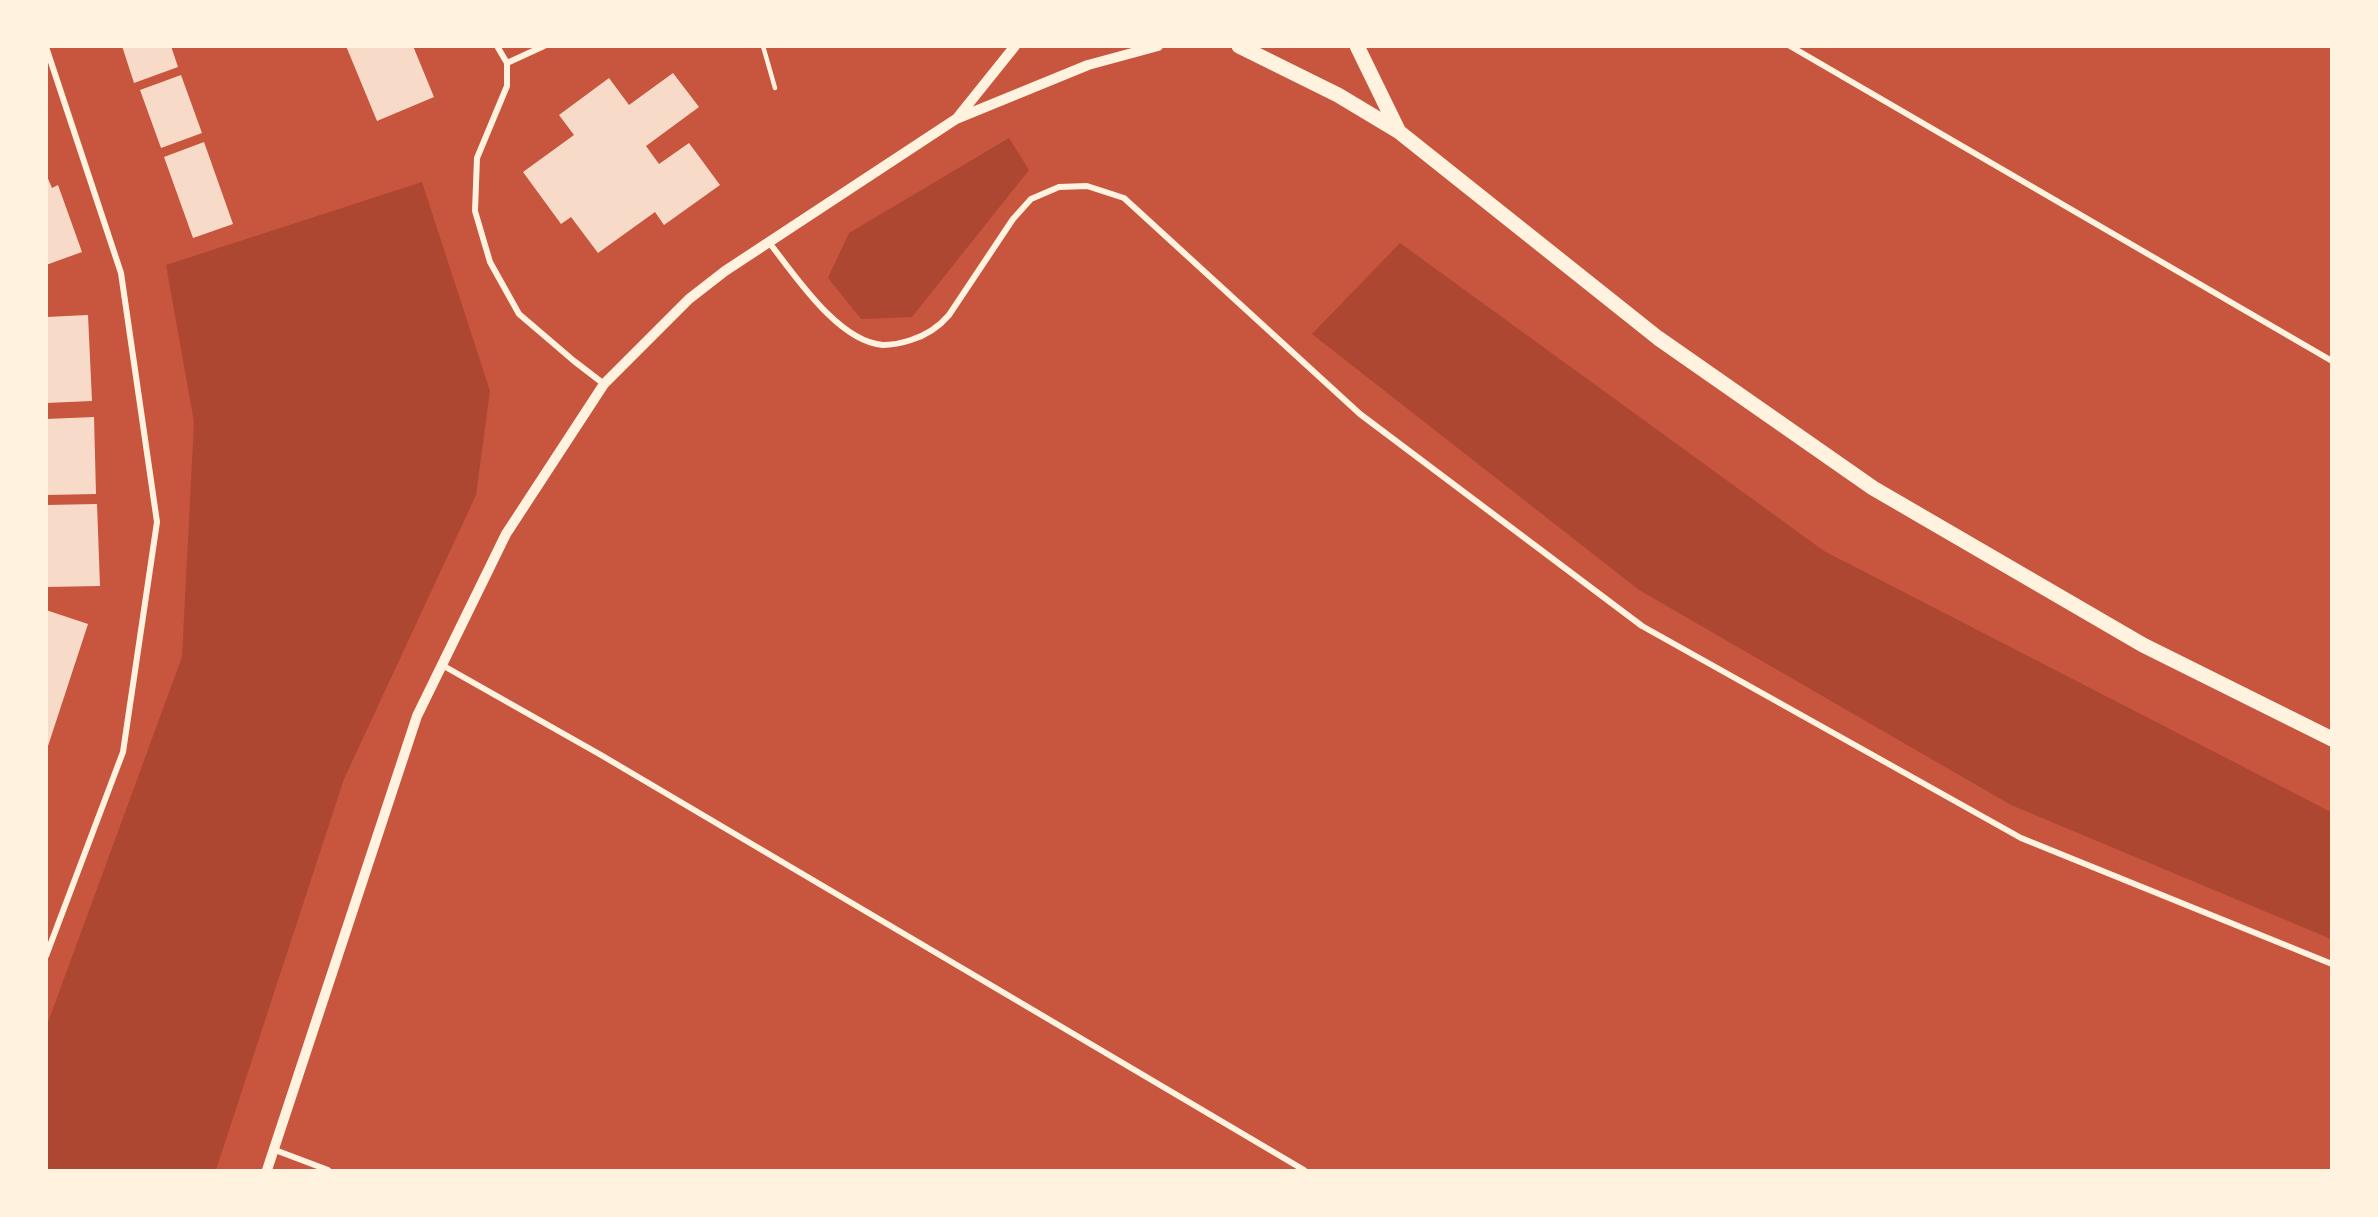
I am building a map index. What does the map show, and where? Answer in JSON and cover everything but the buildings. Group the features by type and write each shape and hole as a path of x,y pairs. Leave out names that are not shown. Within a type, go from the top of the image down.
{"main road":[{"path":"1239,46 1338,95 1398,130 1658,338 1873,488 2143,645 2331,739"},
{"path":"1357,46 1398,130"}],"street":[{"path":"497,46 507,63 507,86 477,158 475,211 490,262 519,314 604,384"},
{"path":"507,63 544,46"},
{"path":"956,120 1015,46"},
{"path":"267,1170 417,716 506,534 604,384 689,299 725,271 956,120 1088,65 1158,46"},
{"path":"1790,46 2331,361"},
{"path":"46,47 121,273 157,522 123,752 46,956"},
{"path":"768,241 814,298 852,334 883,345 902,343 938,328 1013,219 1031,199 1059,187 1087,186 1124,198 1360,414 1642,626 2020,838 2331,964"},
{"path":"441,664 601,754 1304,1170"},
{"path":"274,1150 328,1170"}],"lane":[{"path":"763,46 775,88"}],"shaded area":[{"path":"1009,138 1029,170 912,317 861,319 828,278 849,233"},
{"path":"422,182 490,391 476,495 344,779 216,1170 47,1170 47,1025 182,657 194,422 166,265"},
{"path":"1400,243 1824,551 2331,812 2331,939 2011,805 1639,590 1312,334"}]}
